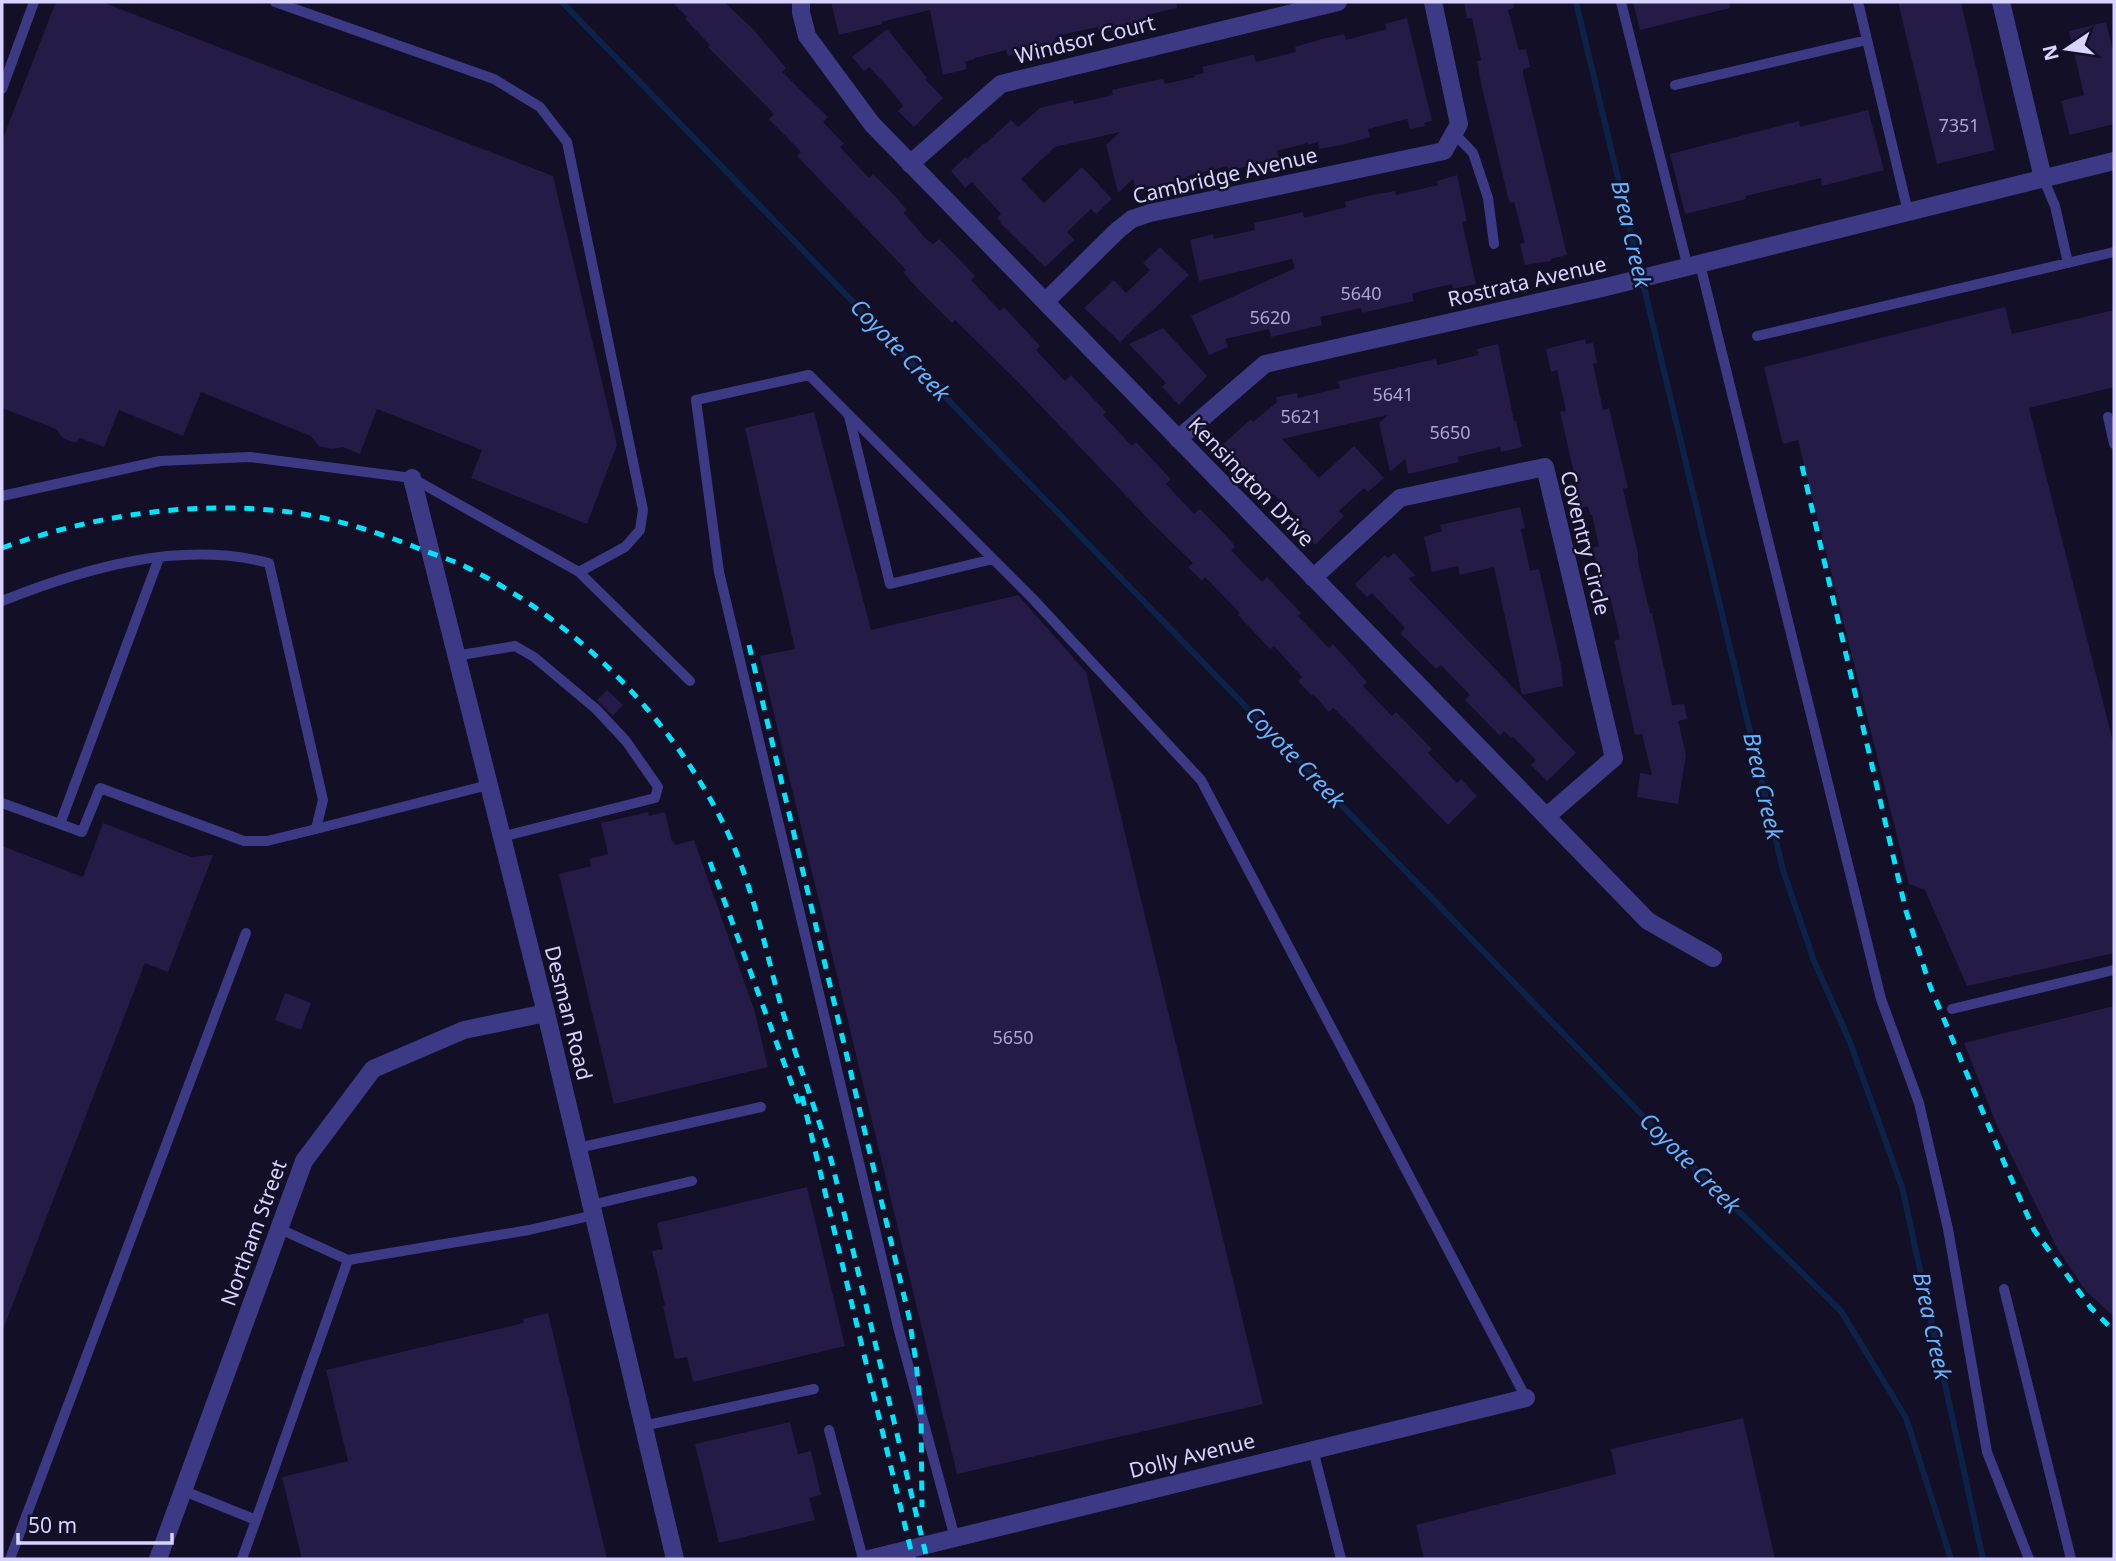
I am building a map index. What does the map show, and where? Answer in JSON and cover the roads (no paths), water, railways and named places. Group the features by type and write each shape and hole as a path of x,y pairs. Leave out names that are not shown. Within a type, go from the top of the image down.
{"street":[{"name":"Kensington Drive","path":"801,2 807,36 872,124 910,164 1648,921 1713,958"},
{"name":"Windsor Court","path":"910,164 1001,83 1338,2"},
{"path":"1433,2 1458,124 1454,133"},
{"path":"2001,2 2043,178"},
{"name":"Cambridge Avenue","path":"1046,301 1132,219 1444,151 1454,133"},
{"name":"Rostrata Avenue","path":"1178,439 1265,364 1691,267 2114,161"},
{"name":"Coventry Circle","path":"1313,578 1400,498 1545,467 1614,758 1547,816"},
{"name":"Desman Road","path":"412,478 546,1013 675,1559"},
{"name":"Northam Street","path":"159,1559 304,1161 373,1069 464,1030 546,1013"},
{"name":"Dolly Avenue","path":"869,1559 1526,1398"}],"lane":[{"path":"2,89 34,2"},
{"path":"275,2 494,79 540,107 568,142 643,510 640,530 625,547 579,572"},
{"path":"1621,2 1881,999 1919,1103 1948,1229 1987,1452 2029,1559"},
{"path":"1858,2 1908,212"},
{"path":"1675,85 1867,40"},
{"path":"1454,133 1473,153 1488,198 1494,244"},
{"path":"2043,178 2055,206 2068,263"},
{"path":"1757,336 2114,252"},
{"path":"955,1538 899,1331 719,572 696,400 809,375 1033,599 1201,780 1526,1398"},
{"path":"849,415 890,584 993,559"},
{"path":"2108,417 2114,444"},
{"path":"2,496 160,461 250,457 412,478 579,572 690,681"},
{"path":"2,601 41,585 128,562 186,555 243,556 269,563 323,800 316,829"},
{"path":"60,824 159,558"},
{"path":"455,656 515,646 534,657 596,709 626,741 658,787 655,798 501,836"},
{"path":"2,803 82,832 100,788 244,841 267,841 488,785"},
{"path":"10,1559 246,933"},
{"path":"1952,1009 2114,970"},
{"path":"578,1148 761,1107"},
{"path":"279,1228 348,1260 529,1230 692,1181"},
{"path":"242,1559 348,1260"},
{"path":"2004,1289 2071,1559"},
{"path":"643,1426 814,1389"},
{"path":"830,1430 863,1559"},
{"path":"1313,1450 1341,1559"},
{"path":"184,1490 256,1520"}],"waterway":[{"name":"Coyote Creek","path":"562,2 1683,1157 1841,1311 1906,1418 1951,1559"},
{"name":"Brea Creek","path":"1576,2 1783,870 1814,961 1850,1042 1902,1187 1983,1559"}],"railway":[{"path":"1802,466 1906,911 1930,986 2034,1230 2091,1308 2114,1331"},
{"path":"2,548 70,527 175,510 246,508 315,516 382,535 466,567 507,589 546,615 583,644 617,677 649,712 704,788 726,829 743,871 786,1022 832,1163 927,1559"},
{"path":"749,645 909,1317 921,1413 922,1507"},
{"path":"710,862 801,1109"},
{"path":"802,1096 913,1559"}]}
